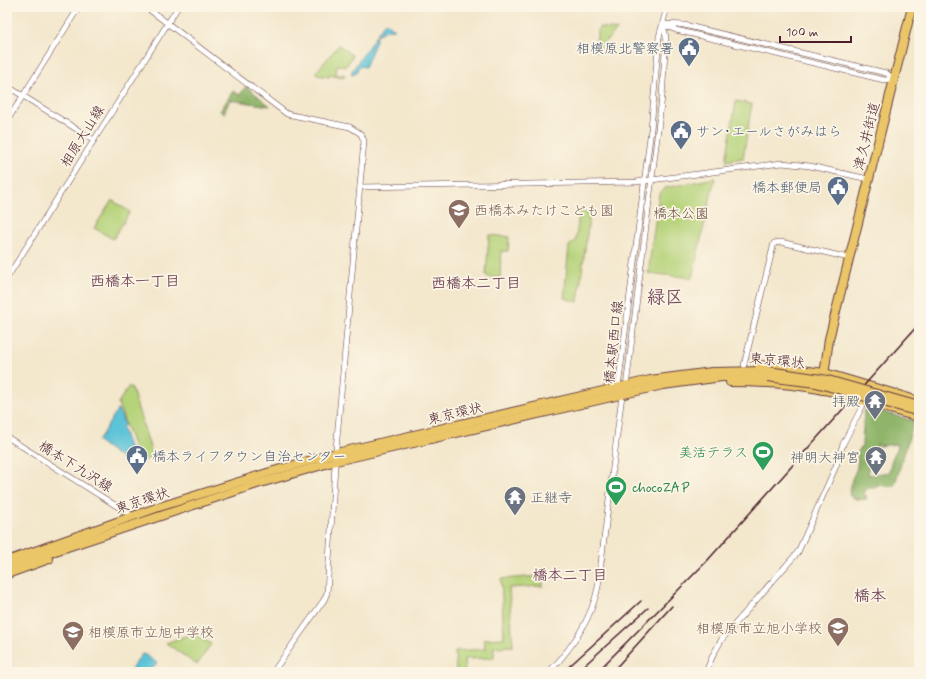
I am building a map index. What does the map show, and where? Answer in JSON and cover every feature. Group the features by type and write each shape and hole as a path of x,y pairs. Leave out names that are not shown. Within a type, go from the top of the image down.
{"highway":[{"name":"津久井街道","path":"822,390 829,339 912,7"},
{"path":"670,377 683,372 703,368 744,365 794,368 825,373 919,401"},
{"name":"東京環状","path":"7,561 133,516 280,468 336,457 622,390 670,377 722,371 828,380 919,406"},
{"name":"東京環状","path":"622,390 722,377 767,374 816,383 919,412"},
{"path":"684,382 690,385 724,382 777,383 822,390 919,417"},
{"path":"888,408 892,401 891,392"},
{"name":"東京環状","path":"7,567 336,457"},
{"path":"7,556 40,545 60,541"},
{"path":"7,574 46,560 78,544"}],"street":[{"path":"7,121 79,7"},
{"path":"146,7 288,114 350,127 359,131 363,136 364,144 336,457 326,597 273,672"},
{"name":"相原大山線","path":"7,278 178,7"},
{"name":"橋本駅西口線","path":"549,672 578,637 597,594 622,390 655,96 659,37 666,7"},
{"path":"663,24 676,30 876,78 894,79"},
{"name":"橋本駅西口線","path":"622,390 634,328 665,65 666,37 663,24"},
{"path":"7,86 94,140"},
{"path":"360,187 652,181 782,163 810,166 868,179"},
{"path":"744,365 774,243 781,242 849,258"},
{"path":"706,672 712,655 722,638 798,552 836,466 843,444 865,401"},
{"name":"橋本下九沢線","path":"7,437 133,516 140,523"}],"green space":[{"path":"599,27 617,30 596,51 594,50"},
{"path":"339,45 353,56 346,66 337,65 336,75 345,75 343,78 330,75 329,77 317,75 316,72"},
{"path":"246,86 270,106 230,100 224,113 220,111 233,91 240,95"},
{"path":"736,101 752,104 743,158 726,161"},
{"name":"橋本公園","path":"715,178 692,278 648,273 659,194 665,188"},
{"path":"112,200 130,212 113,239 94,228"},
{"path":"579,211 590,212 578,302 564,298 569,246 576,240"},
{"path":"489,235 509,237 508,251 501,251 500,278 488,277 486,275"},
{"path":"129,386 132,389 153,457 139,462 118,403"},
{"name":"神明大神宮","path":"866,408 869,408 914,421 895,484 892,487 878,485 874,488 868,488 863,492 867,497 866,499 855,499 849,495 852,479 857,468 858,452 862,445 864,412","holes":["877,443 880,446 896,444 897,450 894,454 889,472 869,475 868,468 878,449"]},
{"path":"542,576 543,586 509,588 513,646 494,647 494,658 464,659 465,672 456,672 455,651 485,649 484,639 504,638 501,579"},
{"path":"194,633 211,644 197,665 166,643"}],"water":[{"path":"385,22 395,29 385,30 376,36 376,41 365,67 360,66 354,75 351,74 352,71"},
{"path":"118,409 125,425 122,427 133,459 126,462 98,441"},
{"path":"144,654 157,663 150,672 129,672 141,655"}],"railway":[{"path":"597,672 707,561 919,324"},
{"path":"563,672 641,601"},
{"path":"612,672 672,606"},
{"path":"577,672 648,608"}],"place":[{"name":"相模原北警察署","path":"689,68"},
{"name":"サン･エールさがみはら","path":"681,150"},
{"name":"橋本郵便局","path":"838,206"},
{"name":"西橋本みたけこども園","path":"459,230"},
{"name":"拝殿","path":"875,420"},
{"name":"美活テラス","path":"763,472"},
{"name":"橋本ライフタウン自治センター","path":"137,476"},
{"name":"神明大神宮","path":"876,476"},
{"name":"chocoZAP","path":"616,506"},
{"name":"正継寺","path":"515,516"},
{"name":"相模原市立旭小学校","path":"838,648"},
{"name":"相模原市立旭中学校","path":"73,652"}],"district":[{"name":"西橋本一丁目","path":"135,281"},
{"name":"西橋本二丁目","path":"476,283"},
{"name":"緑区","path":"665,297"},
{"name":"橋本二丁目","path":"570,575"},
{"name":"橋本","path":"870,595"}]}
